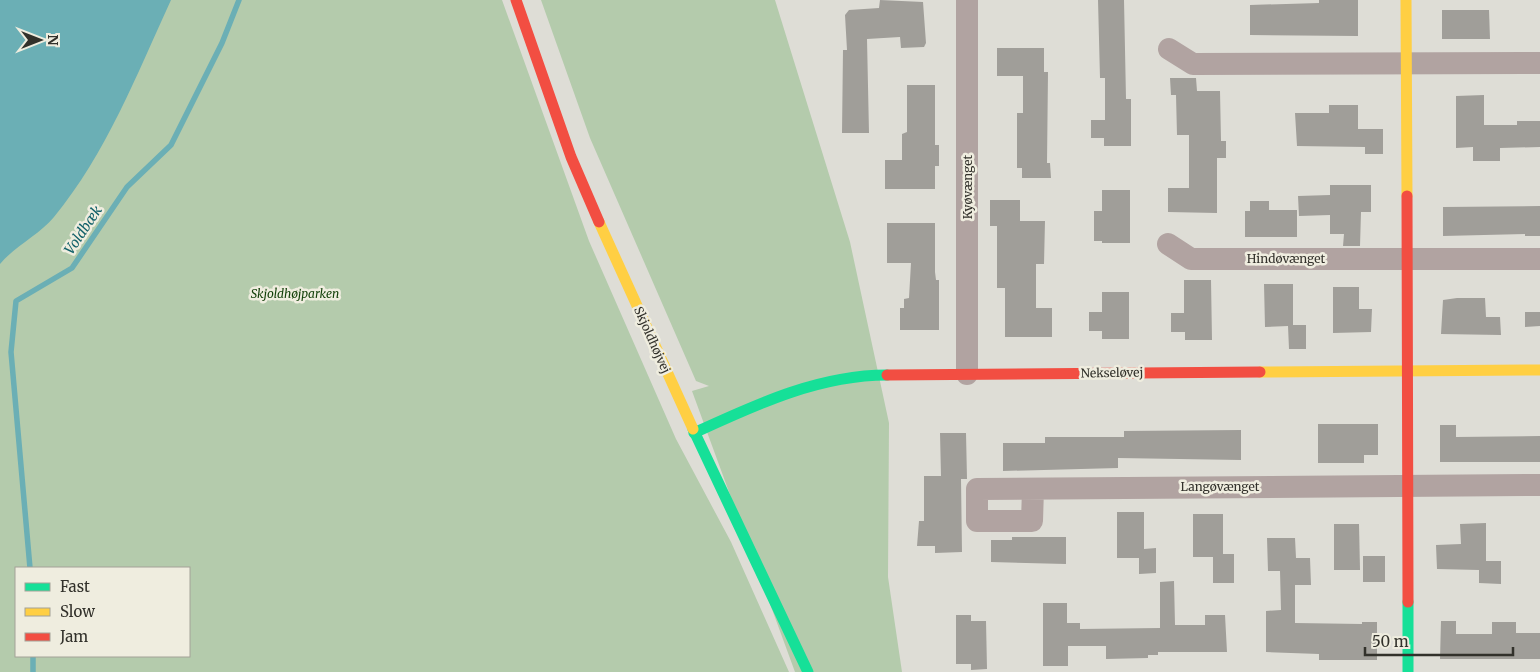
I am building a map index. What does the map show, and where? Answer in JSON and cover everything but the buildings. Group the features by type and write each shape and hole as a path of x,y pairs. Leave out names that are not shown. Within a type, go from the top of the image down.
{"street":[{"name":"Skjoldhøjvej","path":"516,0 571,157 694,433 808,672"},
{"name":"Kyøvænget","path":"967,0 967,374"},
{"path":"1406,0 1407,260 1405,370 1408,672"},
{"path":"1169,49 1193,64 1540,64"},
{"name":"Hindøvænget","path":"1168,244 1191,259 1540,259"},
{"name":"Nekseløvej","path":"694,433 779,394 837,378 869,375 1540,370"},
{"name":"Langøvænget","path":"1033,488 1540,485"}],"green space":[{"name":"Skjoldhøjparken","path":"0,0 502,0 589,241 676,439 731,542 789,672 0,672"},
{"path":"541,0 775,0 850,242 889,423 888,577 902,672 795,672 692,391 709,386 696,381 590,138"}],"water":[{"path":"0,0 171,0 119,113 73,193 48,223 0,264"}],"waterway":[{"name":"Voldbæk","path":"30,567 11,352 16,301 72,268 127,187 171,145 222,43 239,0"},
{"name":"Voldbæk","path":"33,657 33,672"}],"traffic: fast":[{"path":"694,433 764,402 812,386 861,376 887,375"},
{"path":"693,429 808,672"},
{"path":"1408,602 1408,672"}],"traffic: slow":[{"path":"1406,0 1407,196"},
{"path":"599,222 693,429"},
{"path":"1260,372 1540,370"}],"traffic: jam":[{"path":"516,0 571,157 599,222"},
{"path":"1407,196 1408,602"},
{"path":"887,375 1260,372"}]}
